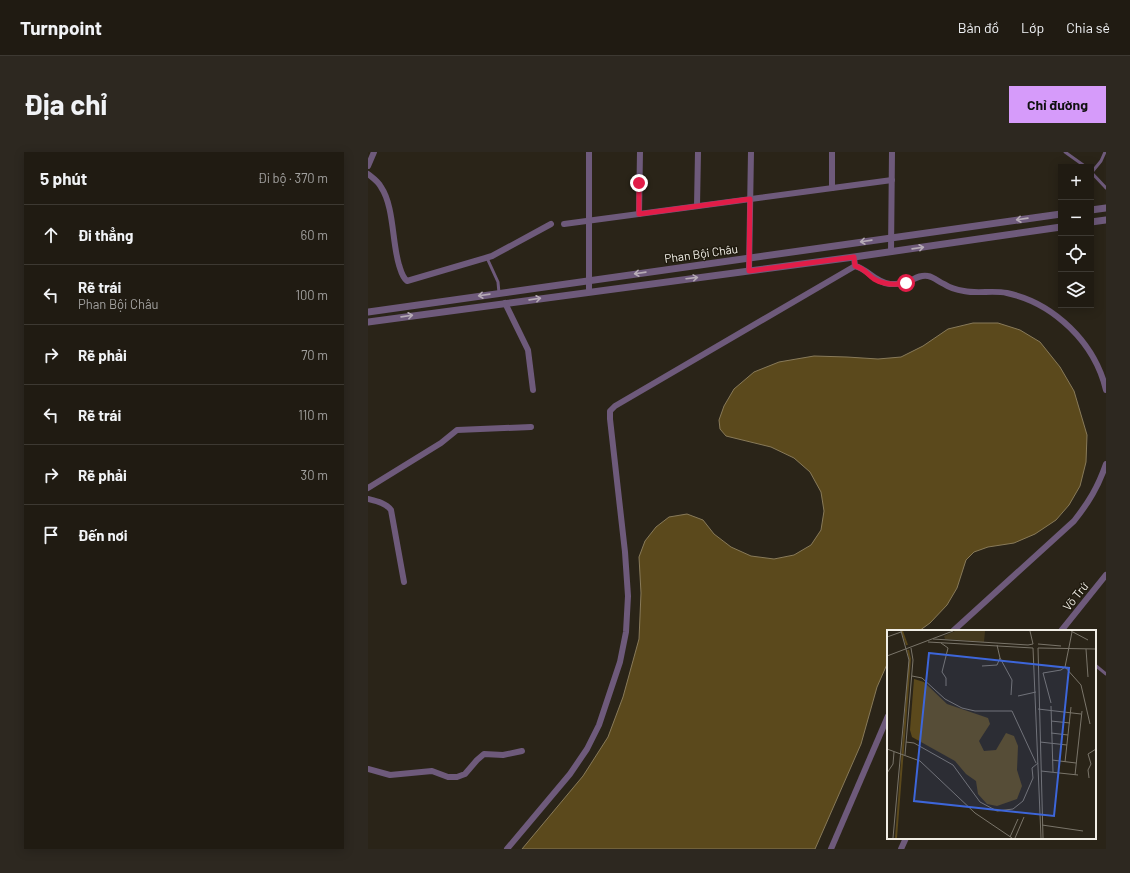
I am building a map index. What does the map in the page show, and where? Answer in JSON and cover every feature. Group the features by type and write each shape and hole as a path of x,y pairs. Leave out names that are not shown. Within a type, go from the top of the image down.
{"street":[{"path":"368,166 374,152"},
{"path":"589,152 589,292"},
{"path":"639,214 640,152"},
{"path":"697,206 698,152"},
{"path":"749,271 751,152"},
{"path":"832,152 832,188"},
{"path":"891,252 892,152"},
{"path":"368,174 381,186 385,193 396,253 403,276 406,280 410,281 487,258 551,224"},
{"path":"564,224 892,180"},
{"path":"1094,210 1106,208"},
{"name":"Phan Bội Châu","path":"368,312 1058,214"},
{"path":"1094,222 1106,220"},
{"name":"Phan Bội Châu","path":"368,322 891,252 1058,226"},
{"path":"854,257 855,266"},
{"path":"507,849 570,774 587,750 599,725 620,662 626,632 628,596 625,552 610,419 610,411 615,406 855,266 861,267 874,279 889,284 906,283 921,276 928,276 949,287 964,292 1005,293 1026,298 1047,309 1064,322 1079,338 1092,356 1103,378 1106,390"},
{"path":"505,303 528,350 533,390"},
{"path":"368,488 441,443 457,430 531,427"},
{"path":"954,630 1074,521 1100,481 1106,464"},
{"path":"368,499 385,504 391,510 404,582"},
{"name":"Võ Trứ","path":"1062,630 1106,575"},
{"path":"831,849 887,718"},
{"path":"368,769 390,775 432,771 448,777 458,777 465,774 484,754 503,755 522,751"},
{"path":"901,849 906,839"}],"lane":[{"path":"1065,152 1082,164"},
{"path":"1094,169 1101,161 1105,152"},
{"path":"1094,175 1106,188"},
{"path":"487,258 498,282 499,293"},
{"path":"1096,666 1106,674"}],"shaded area":[{"path":"973,323 998,323 1020,330 1040,342 1060,367 1074,391 1087,435 1086,462 1080,486 1069,505 1056,520 1035,534 1014,543 988,547 974,552 966,560 957,588 947,605 930,623 920,630 887,630 887,664 877,687 861,744 815,849 522,849 583,776 608,737 623,697 639,639 641,593 639,557 645,541 656,527 669,517 687,514 703,520 714,534 731,547 751,556 774,559 794,555 811,545 821,530 824,511 821,492 810,472 794,458 771,447 726,436 720,429 719,420 724,406 734,389 754,372 779,362 814,356 878,359 901,357 923,346 948,329"}],"route":[{"path":"639,183 639,214 750,199 749,271 854,257 855,266 861,267 874,279 889,284 906,283"}]}
